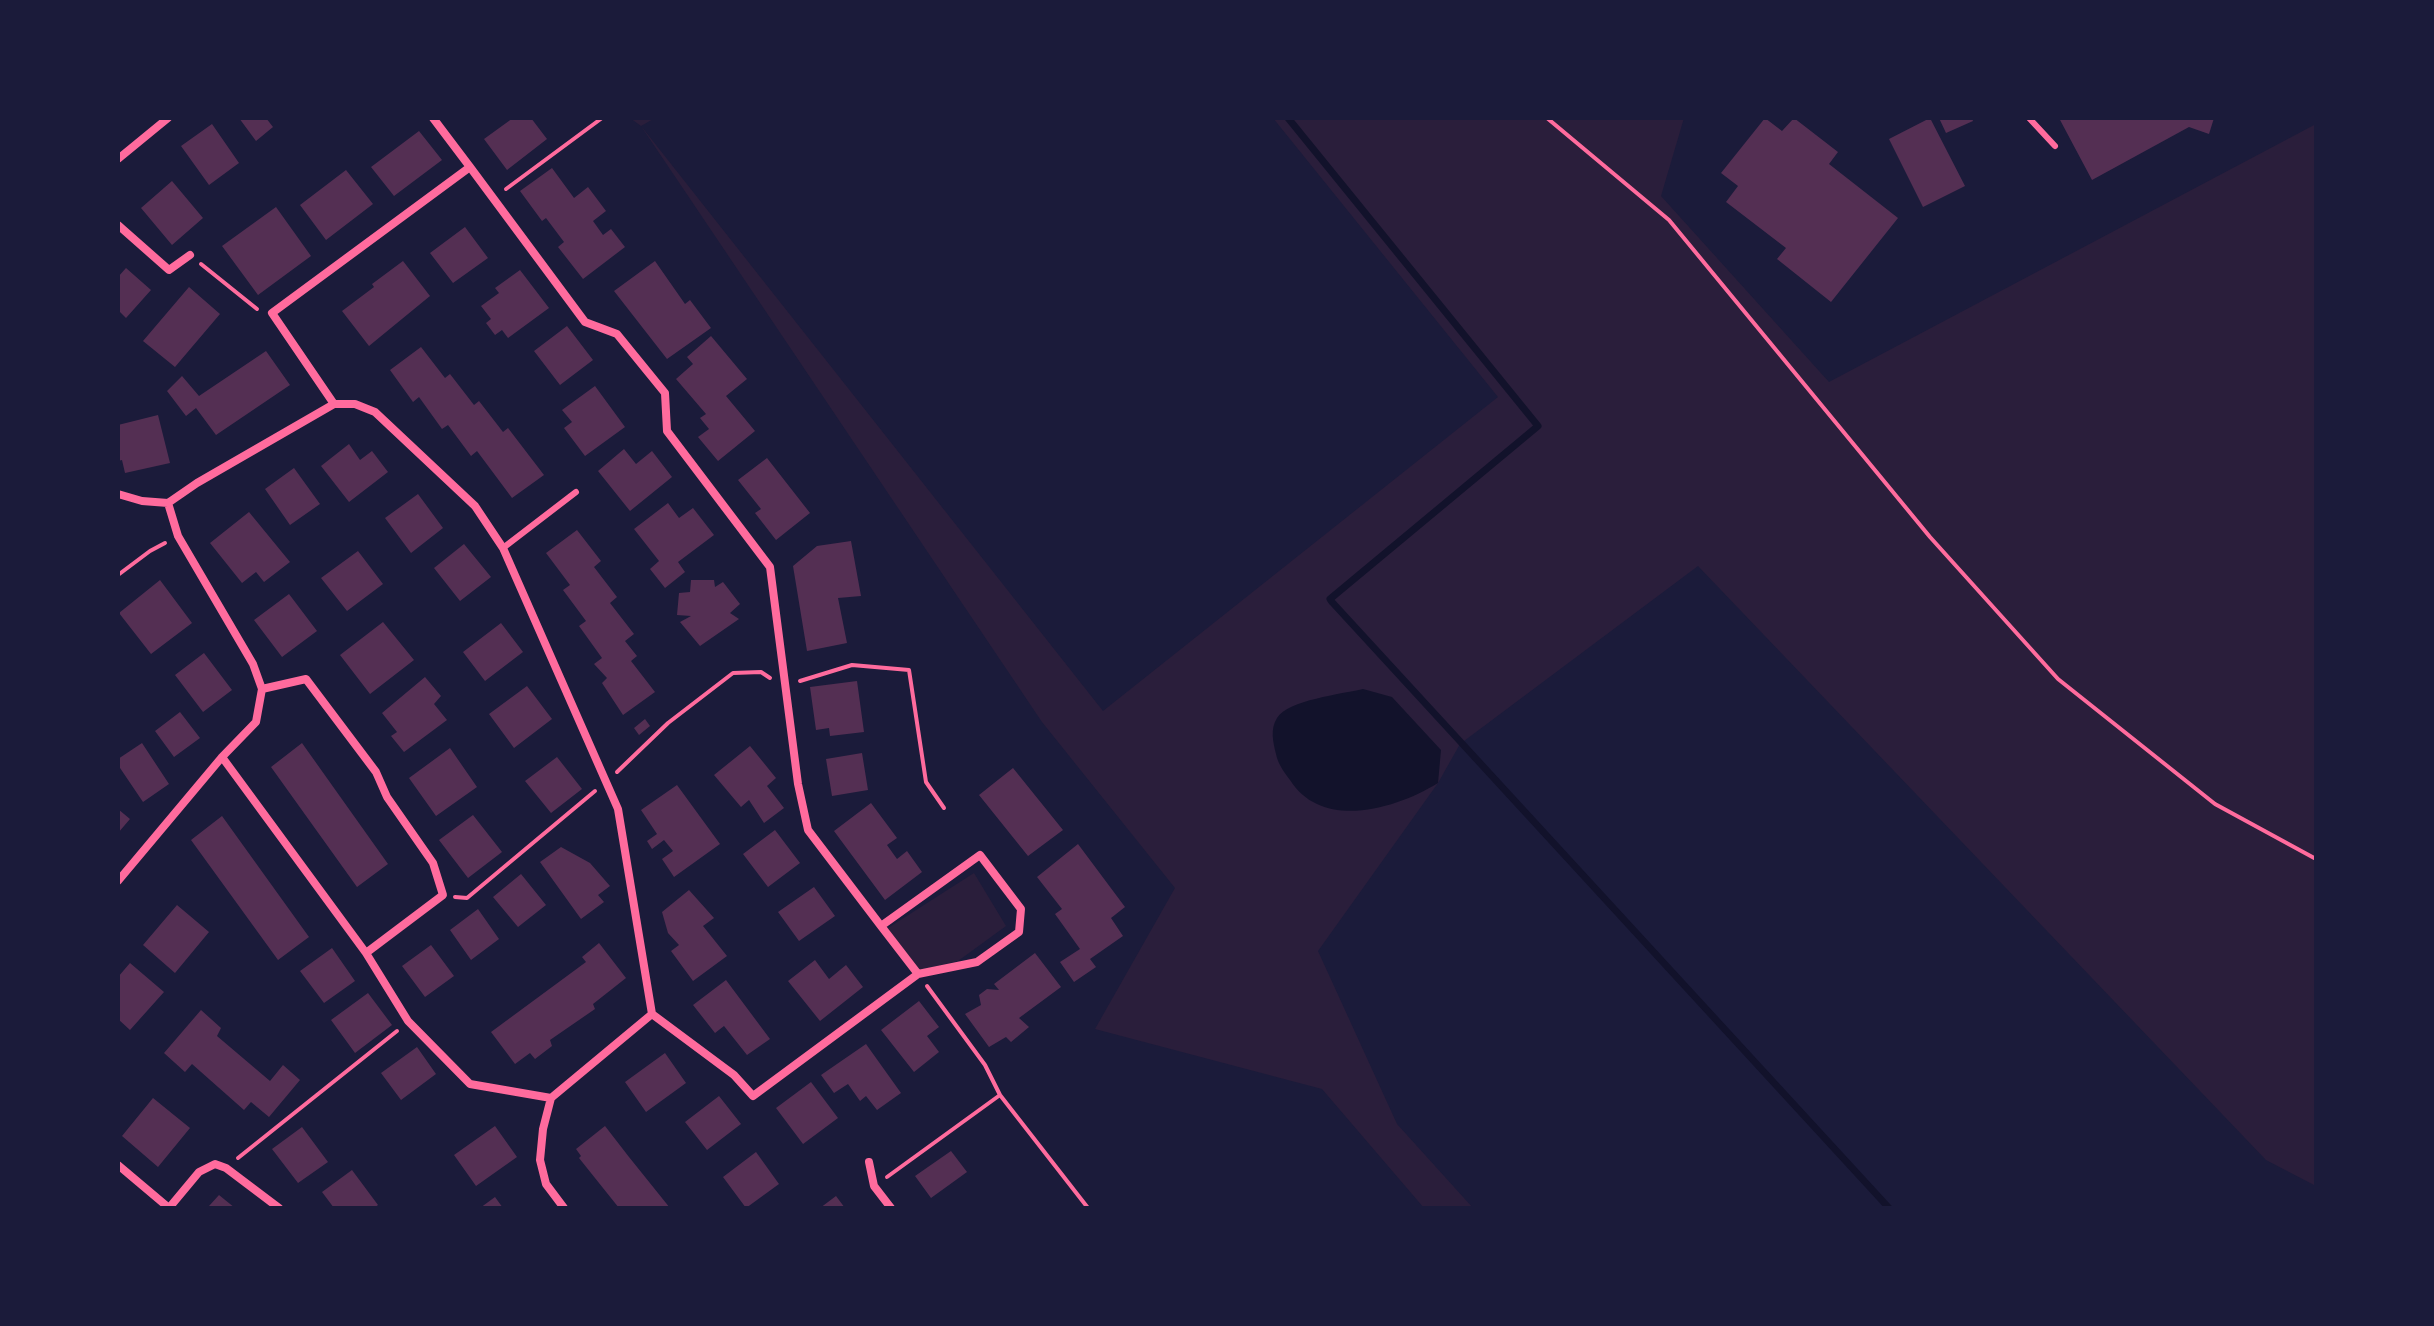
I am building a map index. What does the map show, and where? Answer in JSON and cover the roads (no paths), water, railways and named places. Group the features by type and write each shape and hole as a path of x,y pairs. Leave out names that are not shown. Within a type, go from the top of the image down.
{"street":[{"path":"118,159 168,118"},
{"path":"433,118 585,322 617,334 665,393 667,431 770,567 798,784 808,830 918,974"},
{"path":"334,404 272,313 470,167"},
{"path":"118,225 169,270 190,255"},
{"path":"118,494 142,501 168,503 334,404 355,404 375,412 475,506 503,548 618,809 652,1014 734,1075 753,1096 918,974 977,962 1019,932 1021,909 980,855 881,926"},
{"path":"118,881 222,757 256,722 262,689 253,664 178,536 168,503"},
{"path":"262,689 306,679 376,772 387,797 433,863 443,895 366,953"},
{"path":"222,757 366,953 408,1021 470,1084 551,1098"},
{"path":"564,1208 546,1184 540,1160 543,1129 551,1098 652,1014"},
{"path":"869,1162 874,1186 891,1208"},
{"path":"118,1165 169,1208 199,1172 215,1164 226,1168 279,1208"}],"lane":[{"path":"2029,118 2055,146"},
{"path":"503,548 576,492"}],"waterway":[{"path":"1288,118 1538,426 1330,599 1889,1208"}]}
